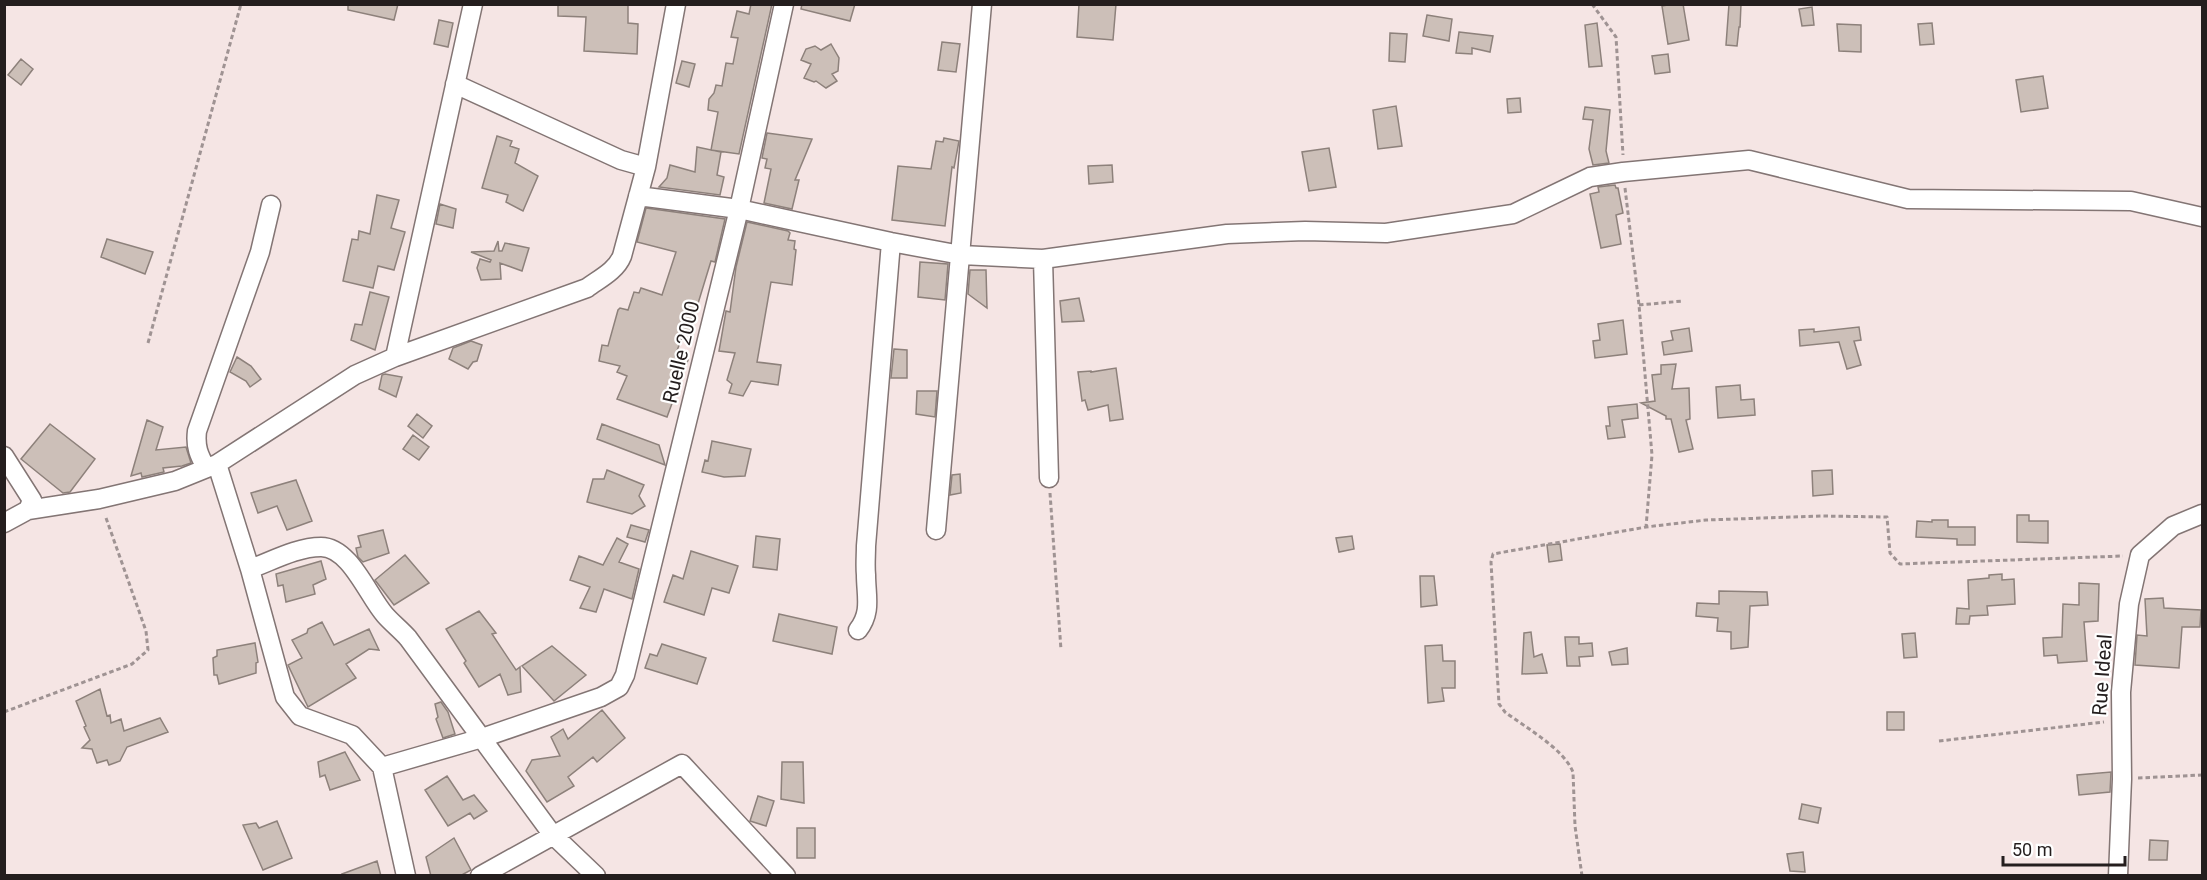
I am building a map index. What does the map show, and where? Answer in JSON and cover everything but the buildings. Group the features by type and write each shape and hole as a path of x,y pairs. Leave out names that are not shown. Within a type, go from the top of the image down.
{"street":[{"path":"395,357 473,4"},
{"path":"4,523 28,510 99,499 175,481 212,466 355,375 395,357 587,288 619,264 646,167 676,4"},
{"name":"Ruelle 2000","path":"482,738 601,698 619,687 625,675 739,209 784,4"},
{"path":"936,530 982,4"},
{"path":"455,84 621,160 646,167"},
{"path":"638,196 739,209 961,255 1043,258 1227,234 1305,231 1386,233 1513,214 1590,177 1749,160 1908,199 2131,201 2202,217"},
{"path":"271,205 260,252 196,431 197,453 212,466 250,569 285,697 300,716 352,735 382,767 406,876"},
{"path":"858,630 868,610 866,546 891,242"},
{"path":"1043,258 1048,478"},
{"path":"4,456 32,500 28,510"},
{"path":"2140,555 2173,526 2202,514"},
{"path":"250,569 309,548 332,548 355,571 384,614 408,638 552,834 596,876"},
{"name":"Rue Ideal","path":"2118,876 2122,779 2121,692 2129,604 2140,555"},
{"path":"382,767 482,738"},
{"path":"480,876 552,834 682,764 786,876"}],"path":[{"path":"148,343 241,4"},
{"path":"1592,4 1616,37 1623,172 1639,304 1652,455 1646,527"},
{"path":"1639,304 1683,301"},
{"path":"1048,478 1061,650"},
{"path":"4,712 132,664 148,650 146,631 99,499"},
{"path":"1582,876 1575,826 1573,772 1570,764 1562,754 1505,712 1499,704 1491,557 1499,552 1646,527 1706,520 1822,516 1887,517 1890,553 1900,564 2140,555"},
{"path":"1939,741 2121,720"},
{"path":"2122,779 2202,775"}]}
